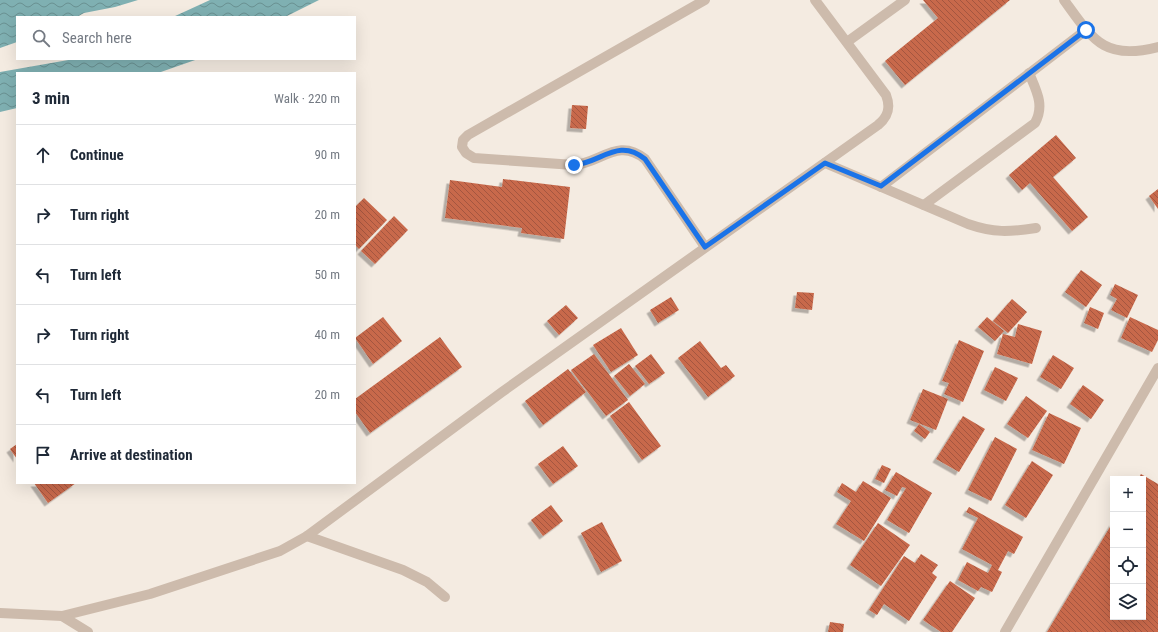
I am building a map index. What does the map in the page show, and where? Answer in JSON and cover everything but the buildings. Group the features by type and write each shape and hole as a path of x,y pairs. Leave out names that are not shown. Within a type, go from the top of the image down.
{"street":[{"path":"705,0 468,135 463,140 462,147 466,154 474,158 574,165 614,151 630,150 645,159 705,247"},
{"path":"0,613 62,616 150,594 280,551 307,536 502,392 883,121 889,109 886,95 815,0"},
{"path":"846,42 905,0"},
{"path":"1064,0 1086,30 1097,42 1119,51 1142,51 1158,47"},
{"path":"881,186 1086,30"},
{"path":"924,205 1035,123 1039,117 1040,102 1029,73"},
{"path":"825,163 984,230 1011,232 1036,228"},
{"path":"1005,632 1158,368"},
{"path":"307,536 403,570 427,582 445,597"},
{"path":"62,616 88,632"}],"water":[{"path":"0,0 138,0 115,7 84,13 79,16 16,16 16,42 0,48"},
{"path":"210,0 319,0 287,16 175,16"},
{"path":"68,60 195,60 161,72 16,72 16,108 0,112 0,72"}],"route":[{"path":"574,165 622,149 630,150 638,154 645,159 705,247 825,163 881,186 1086,30"}]}
